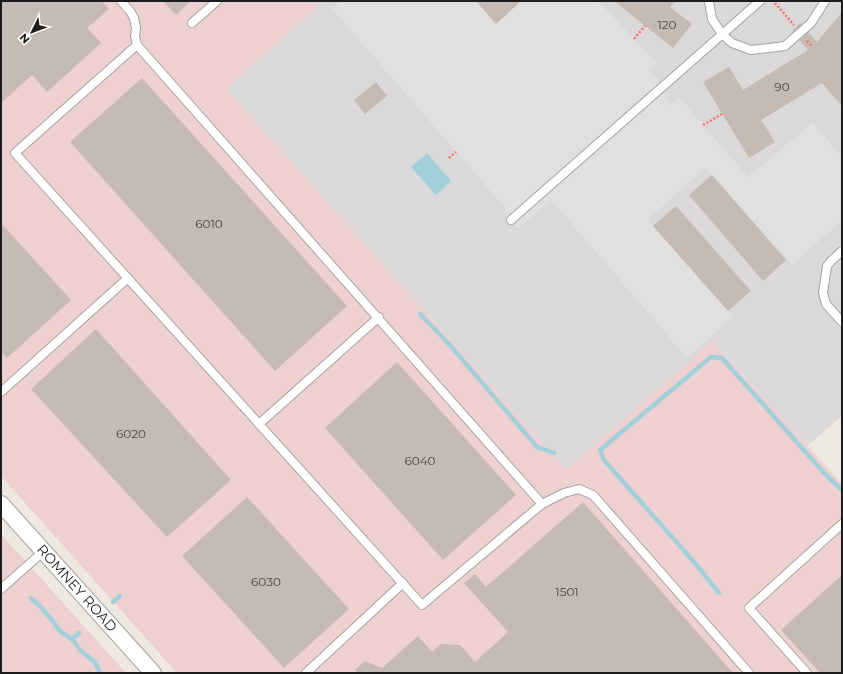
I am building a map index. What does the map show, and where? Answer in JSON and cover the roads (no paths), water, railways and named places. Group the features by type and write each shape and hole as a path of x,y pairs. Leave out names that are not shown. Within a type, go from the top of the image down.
{"street":[{"name":"ROMNEY ROAD","path":"1,504 153,673"}],"lane":[{"path":"121,1 134,18 136,28 135,36 138,46 542,504"},
{"path":"192,23 217,1"},
{"path":"709,1 712,19 722,34 732,43 751,50 785,46 812,23 825,1"},
{"path":"511,220 760,1"},
{"path":"138,46 15,153 422,605 542,504 564,493 579,489 593,495 749,673"},
{"path":"842,252 830,261 827,266 822,293 826,304 842,322"},
{"path":"1,392 128,278"},
{"path":"259,424 378,317"},
{"path":"807,673 749,608 842,524"},
{"path":"1,589 44,551"},
{"path":"306,673 403,583"}],"water":[{"path":"427,153 451,181 436,195 411,167"}],"waterway":[{"path":"420,314 449,344 537,447 554,453"},
{"path":"719,593 694,562 604,460 600,450 711,357 722,358 825,474 842,490"},
{"path":"113,602 120,596"},
{"path":"31,598 43,609 61,632 72,639 81,651 95,662 100,673"},
{"path":"72,639 79,633"}]}
